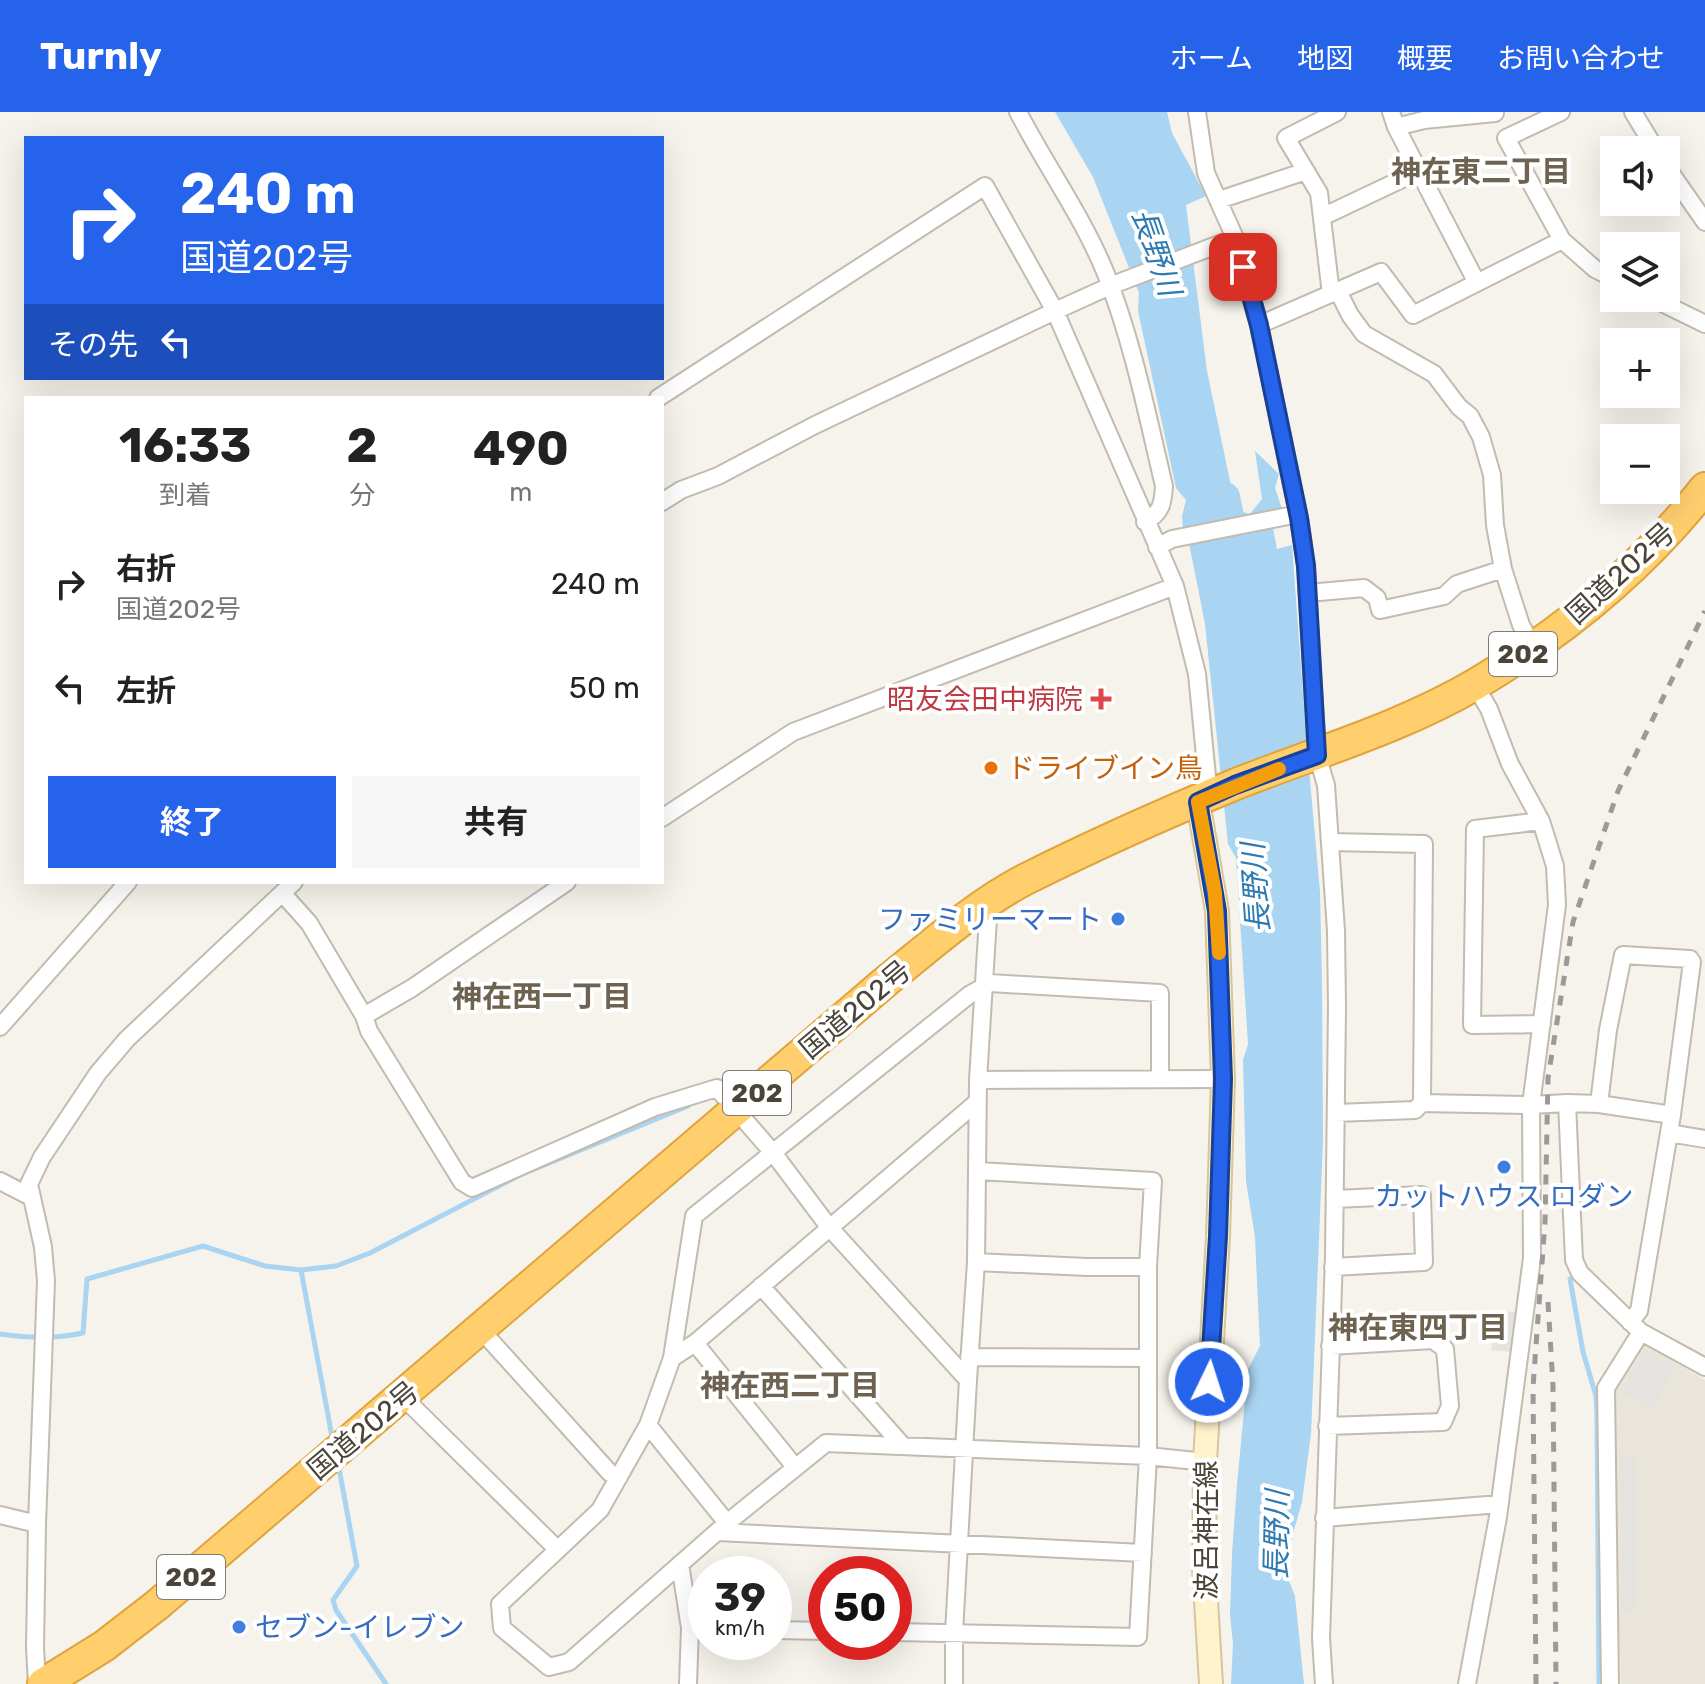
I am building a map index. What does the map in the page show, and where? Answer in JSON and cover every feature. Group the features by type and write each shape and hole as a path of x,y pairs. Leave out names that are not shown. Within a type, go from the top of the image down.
{"highway":[{"name":"国道202号","path":"40,1684 104,1646 157,1605 884,983 989,902 1024,880 1203,800 1374,734 1475,685 1578,615 1622,579 1658,545 1705,488"}],"main road":[{"name":"波呂神在線","path":"1203,800 1217,911 1223,1079 1205,1462 1204,1567 1211,1684"}],"street":[{"path":"1018,112 1086,232 1127,328 1164,486 1163,503 1157,515 1145,522"},
{"path":"1197,112 1206,173 1219,200 1259,325 1298,514 1308,593 1309,758 1326,785 1336,931 1336,1113 1321,1638 1324,1684"},
{"path":"1337,112 1286,138 1319,193 1334,293 1364,334 1434,374 1459,407 1470,416 1481,437 1492,475 1495,525 1503,569 1521,625 1533,647"},
{"path":"1477,283 1394,119 1424,120 1494,112 1562,240 1600,272"},
{"path":"1506,138 1544,116 1561,112"},
{"path":"1633,112 1648,136"},
{"path":"1219,200 1306,171"},
{"path":"1322,217 1419,171"},
{"path":"661,396 985,186 1055,311 1175,586 1197,674 1203,800"},
{"path":"1680,186 1705,222"},
{"path":"664,501 1055,311 1110,286 1232,240"},
{"path":"1259,325 1381,272 1413,315 1562,240"},
{"path":"1680,312 1705,324"},
{"path":"1157,547 1172,539 1298,514"},
{"path":"1308,593 1364,588 1377,598 1380,610 1444,596 1457,584 1503,569"},
{"path":"664,817 793,732 1175,586"},
{"path":"1467,1684 1500,1504 1532,1258 1531,1105 1557,905 1555,866 1541,821 1510,764 1489,709 1475,685"},
{"path":"1541,821 1475,829 1472,1025 1542,1024"},
{"path":"1330,842 1424,844 1422,1103 1415,1110 1336,1113"},
{"path":"0,1027 126,884"},
{"path":"364,1016 412,988 564,884"},
{"path":"40,1684 35,1648 45,1270 29,1184 42,1157 98,1073 161,1006 288,888 364,1016 369,1031 462,1182 472,1188 655,1107 717,1088 774,1154 829,1227 968,1380"},
{"path":"954,1684 954,1633 976,1262 977,1102 989,902"},
{"path":"1599,1104 1608,1030 1623,955 1690,959 1697,986 1636,1327 1606,1388 1610,1684"},
{"path":"1160,1079 1160,993 990,983 969,995 694,1216 672,1358 648,1425 600,1510 500,1604 502,1628 549,1667 569,1662 722,1528 826,1443 1148,1456 1205,1462"},
{"path":"978,1080 1223,1079"},
{"path":"672,1358 695,1343 977,1102"},
{"path":"1422,1103 1599,1104 1672,1115"},
{"path":"1567,1103 1574,1260 1580,1273 1636,1327 1705,1367"},
{"path":"1669,1133 1705,1139"},
{"path":"912,1632 1138,1637 1148,1456 1148,1267 1153,1181 978,1171"},
{"path":"0,1181 31,1197"},
{"path":"1333,1267 1424,1262 1422,1195 1335,1199"},
{"path":"976,1262 1148,1267"},
{"path":"761,1286 903,1446"},
{"path":"481,1330 610,1473 619,1477"},
{"path":"1327,1426 1443,1422 1450,1406 1445,1349 1433,1340 1330,1346"},
{"path":"695,1343 795,1467"},
{"path":"969,1357 1148,1358"},
{"path":"402,1396 558,1550"},
{"path":"648,1425 722,1528"},
{"path":"1324,1518 1500,1504"},
{"path":"0,1515 37,1524"},
{"path":"722,1528 1143,1553"},
{"path":"680,1564 688,1592"},
{"path":"688,1684 692,1660"}],"shaded area":[{"path":"1499,1311 1515,1312 1511,1352 1491,1350"},
{"path":"1642,1342 1705,1380 1705,1684 1621,1684 1611,1386"},
{"path":"1645,1350 1675,1369 1651,1411 1621,1392"},
{"path":"1620,1457 1635,1458 1636,1610 1622,1611"}],"water":[{"path":"1055,112 1167,112 1172,133 1206,196 1186,205 1207,371 1236,510 1250,514 1262,499 1255,451 1279,474 1275,488 1282,509 1183,528 1186,500 1176,488 1138,311 1139,293 1093,177"},
{"path":"1273,528 1277,549 1292,545 1320,892 1323,1141 1311,1434 1302,1502 1290,1544 1289,1581 1295,1596 1304,1684 1231,1684 1233,1644 1230,1615 1237,1484 1248,1369 1260,1346 1255,1237 1246,1181 1243,1060 1248,1044 1236,858 1228,844 1205,624 1189,543 1221,536 1225,558 1245,553 1244,534"}],"waterway":[{"name":"長野川","path":"1225,497 1245,595"},
{"path":"0,1334 42,1337 83,1333 87,1279 203,1246 265,1266 301,1270 336,1266 370,1253 520,1175 688,1106"},
{"path":"301,1270 333,1442"},
{"path":"1570,1279 1583,1352 1596,1396 1599,1684"},
{"path":"338,1463 357,1566 333,1600 336,1610 386,1684"}],"railway":[{"path":"1536,1684 1533,1387 1545,1222 1548,1078 1573,922 1618,791 1705,611"},
{"path":"1548,1302 1553,1386 1556,1684"}],"slow traffic":[{"path":"1219,953 1215,893 1198,802 1279,769"}],"place":[{"name":"昭友会田中病院","path":"1101,699"},
{"name":"ドライブイン鳥","path":"991,768"},
{"name":"ファミリーマート","path":"1118,919"},
{"name":"カットハウス ロダン","path":"1504,1167"},
{"name":"セブン-イレブン","path":"239,1627"}],"district":[{"name":"神在東二丁目","path":"1481,172"},
{"name":"神在西一丁目","path":"542,997"},
{"name":"神在東四丁目","path":"1418,1328"},
{"name":"神在西二丁目","path":"790,1386"}],"route":[{"path":"1209,1382 1223,1079 1217,911 1198,802 1317,755 1306,566 1299,518 1259,325 1243,267"}]}
